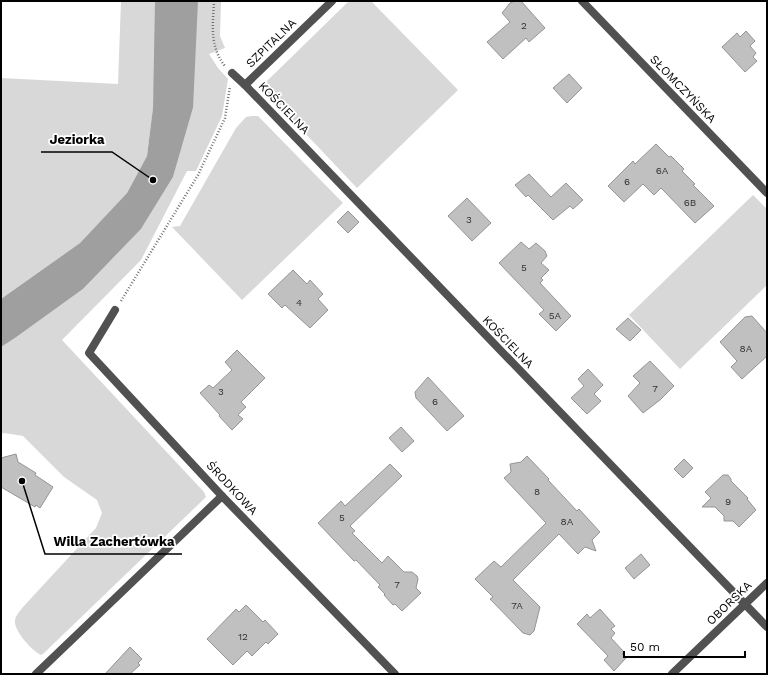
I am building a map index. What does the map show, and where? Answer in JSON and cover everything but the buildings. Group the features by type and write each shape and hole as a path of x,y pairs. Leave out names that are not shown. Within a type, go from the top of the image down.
{"street":[{"name":"SZPITALNA","path":"245,85 332,1"},
{"name":"SŁOMCZYŃSKA","path":"582,1 767,193"},
{"name":"KOŚCIELNA","path":"232,73 767,627"},
{"name":"ŚRODKOWA","path":"115,310 89,353 222,496 395,674"},
{"path":"36,674 222,496"},
{"name":"OBORSKA","path":"672,674 767,583"}],"path":[{"path":"115,310 198,175 225,118 232,73 219,58 213,41 214,1"}],"shaded area":[{"path":"121,1 221,1 220,36 225,48 209,54 218,68 228,79 222,116 196,171 187,171 141,260 62,340 204,492 206,497 41,655 37,653 20,635 15,625 16,617 23,607 96,528 102,513 97,500 64,477 23,436 4,433 1,434 1,347 83,289 141,229 173,177 193,108 154,87 153,109 147,156 127,193 80,243 1,299 1,78 118,84"},
{"path":"155,1 198,1 193,108 173,177 141,229 83,289 1,347 1,299 80,243 127,193 147,156 153,108"},
{"path":"349,1 371,1 458,90 357,188 266,92 268,86 267,81"},
{"path":"258,116 343,203 242,300 172,227 180,226 236,128 246,117"},
{"path":"753,195 767,209 767,285 680,369 629,315"}],"place":[{"name":"Jeziorka","path":"153,180"},
{"name":"Willa Zachertówka","path":"22,481"}]}
